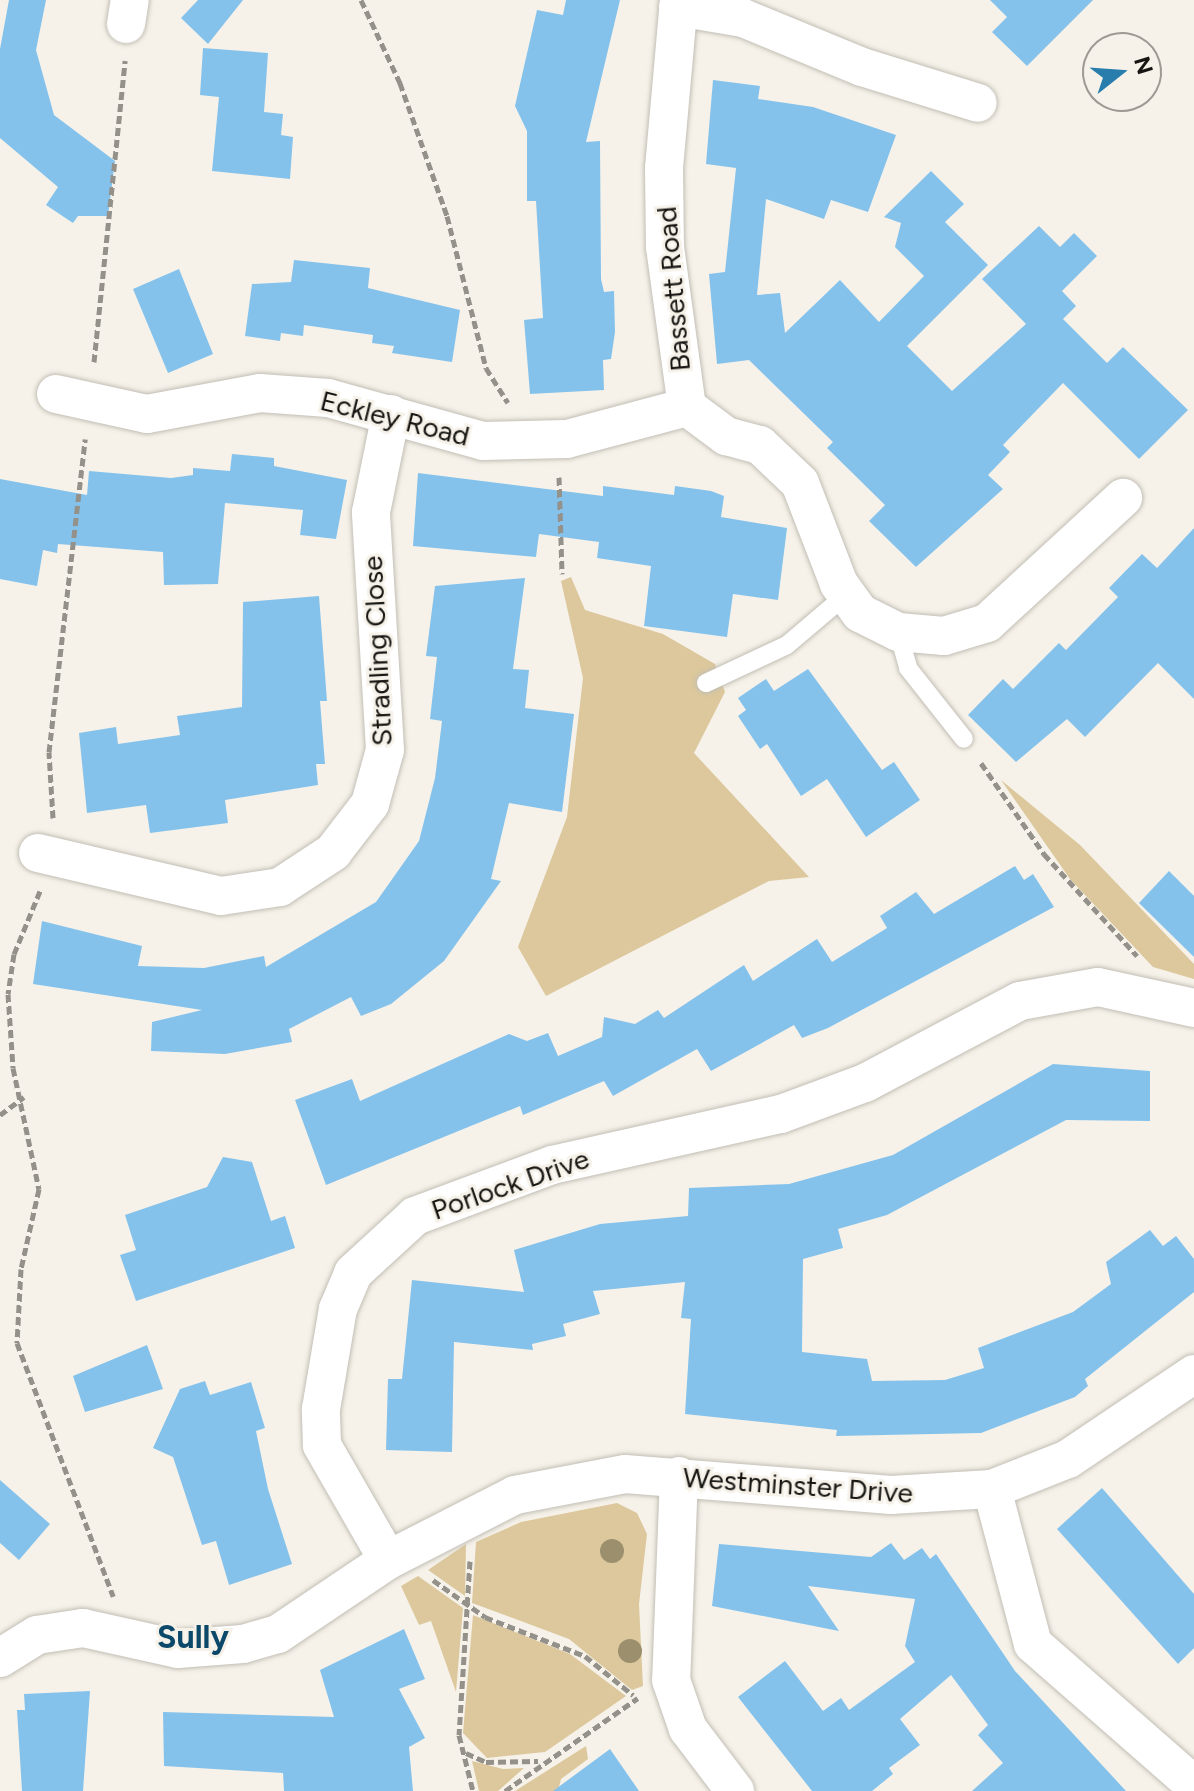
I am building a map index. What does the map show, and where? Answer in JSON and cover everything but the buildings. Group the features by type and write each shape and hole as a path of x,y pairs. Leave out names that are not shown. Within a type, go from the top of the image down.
{"street":[{"path":"679,3 757,23 862,67 978,103"},
{"name":"Bassett Road","path":"679,3 665,247 687,407 726,436 760,445 800,483 846,595 860,613 898,632 944,636 987,623 1123,498"},
{"name":"Eckley Road","path":"56,394 147,414 260,393 391,414 483,441 544,440 687,407"},
{"name":"Stradling Close","path":"38,853 221,896 280,887 333,852 370,804 385,750 371,512 391,414"},
{"name":"Porlock Drive","path":"397,1555 322,1445 321,1409 338,1309 353,1273 415,1216 552,1165 781,1114 865,1083 1020,1001 1098,987 1154,995 1194,1008"},
{"name":"Westminster Drive","path":"397,1555 469,1516 566,1482 679,1476 891,1495 992,1489 1068,1459 1194,1374"},
{"path":"679,1476 671,1680 688,1729 735,1791"},
{"path":"992,1489 1033,1644 1194,1785"},
{"path":"0,1658 37,1635 83,1628 178,1649 243,1644 278,1634 397,1555"}],"lane":[{"path":"706,683 787,645 846,595"},
{"path":"898,632 908,668 964,739"}],"path":[{"path":"361,0 400,83 447,216 486,368 544,440 562,574"},
{"path":"964,739 1044,854 1134,948 1154,995"},
{"path":"0,1115 24,1097"},
{"path":"469,1516 468,1606 459,1735 466,1753 473,1791"},
{"path":"397,1555 468,1606 585,1656 637,1698"},
{"path":"505,1791 540,1761 637,1698 671,1680"},
{"path":"466,1753 486,1762 540,1761"}],"shaded area":[{"path":"571,577 585,610 663,634 715,664 725,692 694,753 809,877 769,881 546,996 518,947 567,817 583,678 561,581"},
{"path":"1001,780 1080,845 1194,964 1194,979 1153,967 1070,879"},
{"path":"617,1503 637,1513 647,1534 639,1604 643,1686 632,1690 569,1639 472,1603 476,1542 521,1522"},
{"path":"466,1544 465,1596 428,1570"},
{"path":"418,1576 463,1608 456,1692 431,1621 419,1625 401,1586"},
{"path":"473,1615 570,1654 626,1696 545,1752 487,1758 463,1733"},
{"path":"586,1746 588,1759 561,1779 558,1791 515,1791"},
{"path":"472,1761 503,1769 524,1768 498,1791 479,1791"}],"district":[{"name":"Sully","path":"193,1637"}]}
